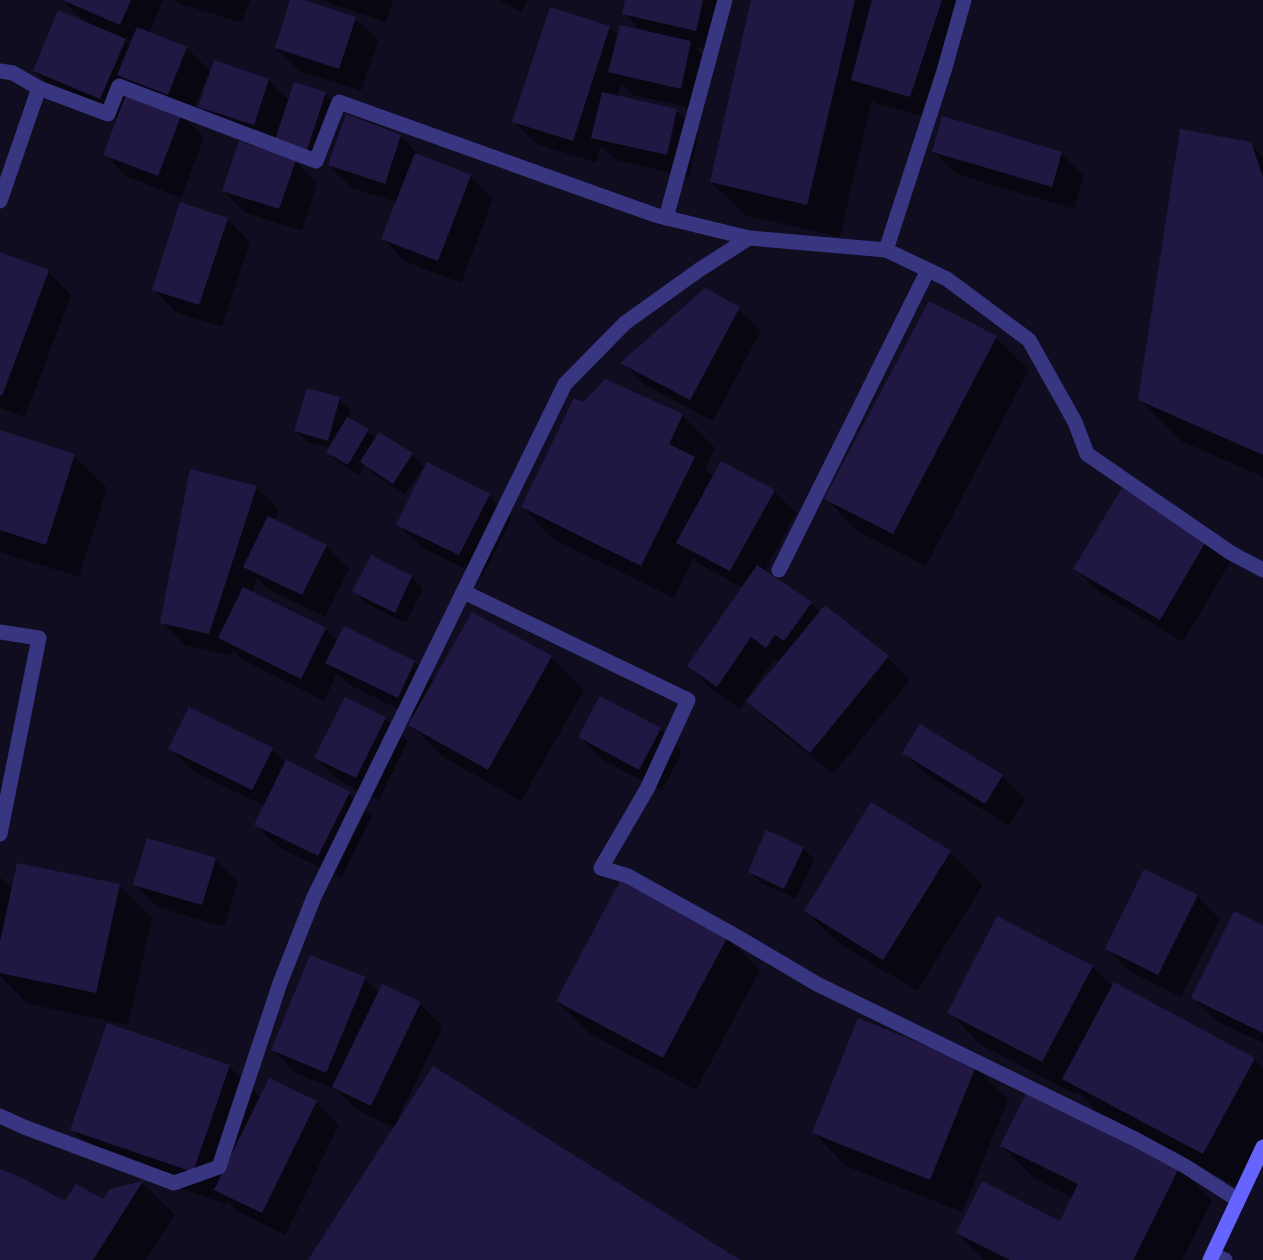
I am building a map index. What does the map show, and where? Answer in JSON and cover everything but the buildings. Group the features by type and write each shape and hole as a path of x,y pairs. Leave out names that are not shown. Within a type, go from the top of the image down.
{"street":[{"path":"666,218 725,0"},
{"path":"886,250 944,72 964,0"},
{"path":"0,71 13,73 39,88 108,114 119,86 316,161 339,102 666,218 749,238 886,250 947,279 1029,340 1075,422 1087,454 1231,553 1263,570"},
{"path":"0,201 39,88"},
{"path":"0,1116 174,1183 219,1167 280,983 314,897 565,384 625,323 699,270 749,238"},
{"path":"779,570 928,270"},
{"path":"464,592 688,700 647,789 601,868 628,876 817,984 1137,1140 1185,1166 1238,1200"},
{"path":"0,632 39,638 0,834"},
{"path":"1216,1258 1238,1200 1263,1147"}]}
